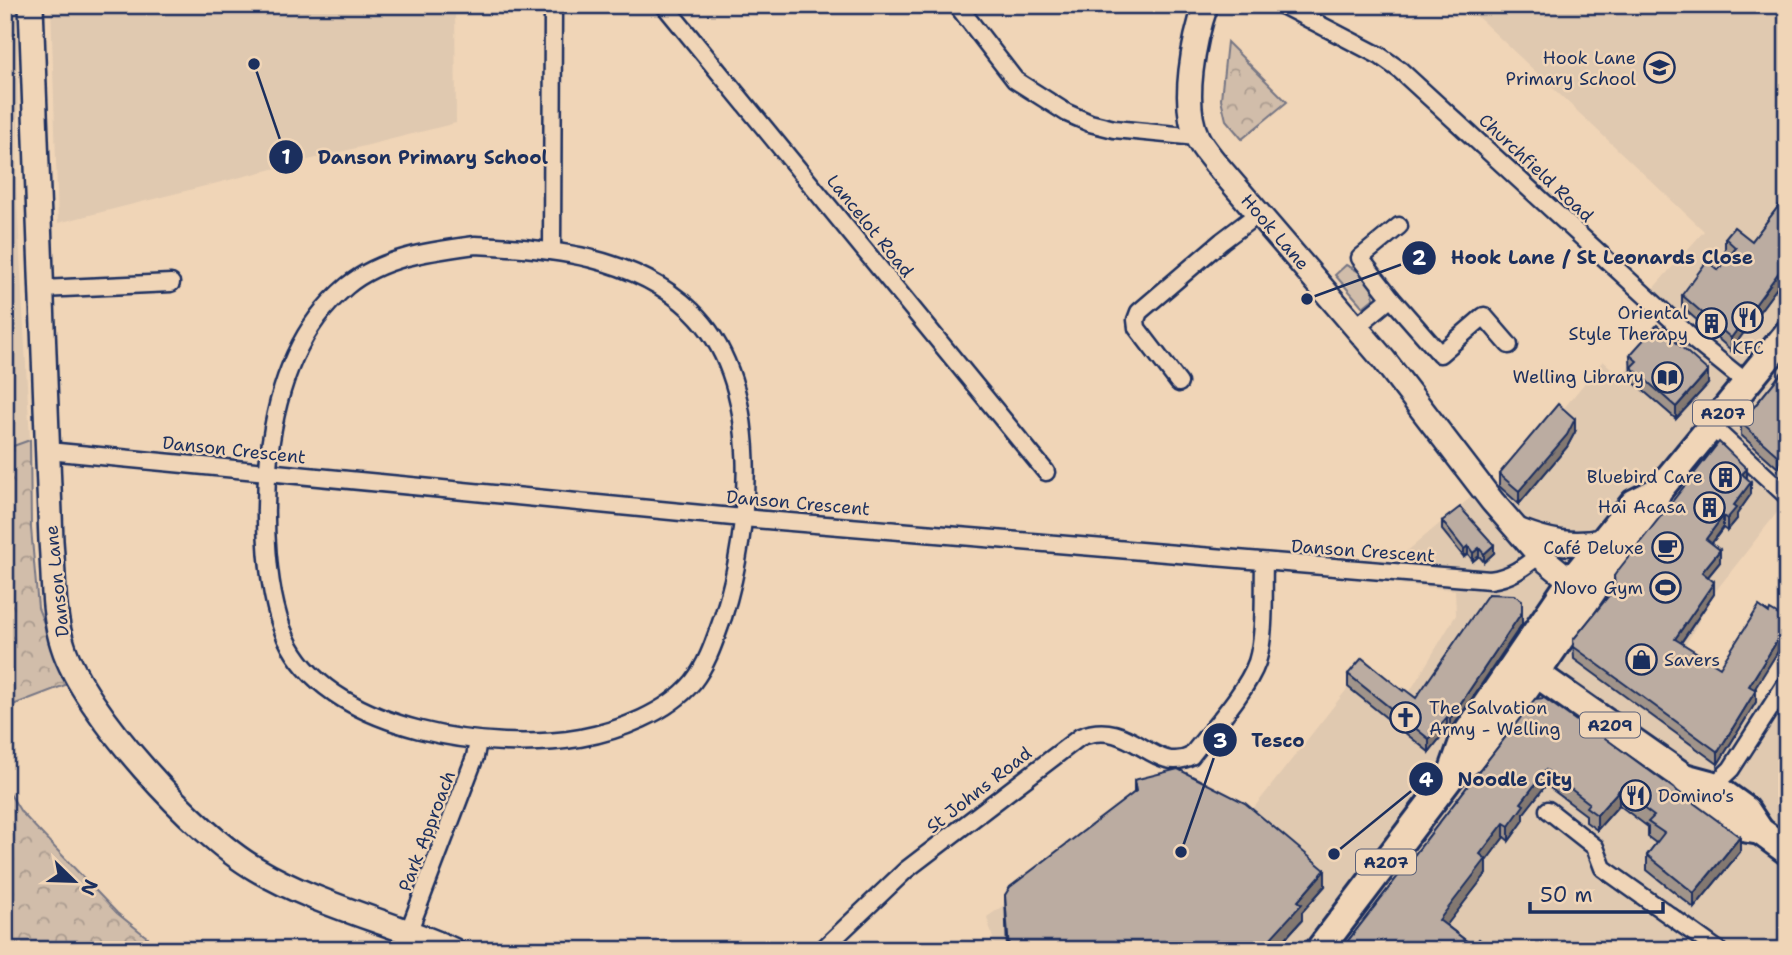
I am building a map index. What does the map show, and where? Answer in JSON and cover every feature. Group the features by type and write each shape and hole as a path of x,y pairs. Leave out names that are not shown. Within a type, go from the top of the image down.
{"main road":[{"name":"A207","path":"1319,950 1452,775 1486,747 1571,581 1649,514 1658,491 1787,334"},
{"name":"A207","path":"1527,666 1609,549"},
{"name":"A209","path":"1527,666 1684,777 1713,786 1746,810 1760,831 1787,850"},
{"name":"A209","path":"1684,777 1701,800 1737,827 1760,831"}],"street":[{"name":"Danson Lane","path":"31,5 56,615 63,647 96,708 174,801 208,833 245,862 289,886 453,950"},
{"path":"552,251 553,5"},
{"name":"Lancelot Road","path":"664,5 1046,472"},
{"path":"957,5 1015,80 1067,113 1114,129 1197,137"},
{"name":"Hook Lane","path":"1206,5 1199,27 1191,75 1191,114 1197,137 1216,164 1384,360 1484,491 1539,555 1571,581"},
{"name":"Churchfield Road","path":"1282,5 1380,56 1400,70 1685,331 1747,383"},
{"path":"1179,383 1137,328 1139,312 1222,241 1259,214"},
{"path":"1399,226 1360,258 1440,354 1484,316 1509,345"},
{"path":"475,245 552,251 623,268 675,296 696,315 727,365 738,398 744,433 743,518 739,554 716,638 703,666 679,697 647,716 586,737 552,742 518,744 429,733 372,713 327,687 290,647 278,618 271,585 267,472 281,389 297,350 322,311 349,285 373,269 403,258 442,249 475,245"},
{"path":"42,289 171,284"},
{"path":"1356,327 1391,298"},
{"path":"1711,426 1787,496"},
{"name":"Danson Crescent","path":"48,451 743,518 1490,580 1507,578 1539,555"},
{"name":"Hook Lane","path":"1517,529 1560,544 1609,549"},
{"name":"St Johns Road","path":"822,950 906,870 1080,737 1092,732 1118,734 1168,761 1181,761 1191,756 1249,680 1257,662 1261,646 1264,563"},
{"path":"1713,786 1731,769 1787,682"},
{"name":"Park Approach","path":"408,933 475,757 478,741"},
{"path":"1548,810 1595,847 1603,868 1718,950"}],"shaded area":[{"path":"5,5 17,5 16,181 30,440 5,449"},
{"path":"51,5 455,5 456,123 58,223"},
{"path":"1465,5 1787,5 1787,506 1782,512 1779,510 1715,592 1682,651 1787,715 1787,950 996,950 987,917 1179,783 1245,819 1362,670 1403,703 1456,615 1455,590 1396,584 1399,558 1471,497 1478,504 1495,491 1603,361 1620,376 1677,315 1650,292 1704,231"}],"green space":[{"path":"1227,42 1287,102 1242,139 1226,120 1221,99"},
{"path":"1346,265 1362,274 1371,285 1374,298 1363,307 1335,275"},
{"path":"30,440 31,528 38,608 68,684 5,708 5,449"},
{"path":"5,786 21,812 117,913 163,950 5,950"}],"building":[{"path":"1787,195 1787,261 1731,338 1682,295 1707,261 1718,270 1736,248 1725,238 1734,227 1752,241"},
{"name":"Welling Library","path":"1657,325 1708,371 1676,407 1631,367 1637,361 1630,355"},
{"path":"1787,366 1787,445 1778,456 1741,423"},
{"path":"1558,404 1575,419 1567,435 1519,491 1499,474"},
{"path":"1719,442 1747,469 1742,474 1751,482 1734,505 1737,507 1727,519 1723,516 1706,539 1720,550 1702,572 1714,582 1675,639 1720,667 1759,606 1787,620 1787,625 1749,686 1756,690 1718,752 1574,647 1573,640 1615,588 1616,573"},
{"path":"1460,507 1494,545 1484,554 1479,548 1473,553 1468,546 1464,549 1442,521"},
{"path":"1488,594 1514,595 1522,600 1522,612 1450,719 1447,717 1429,739 1348,674 1362,658 1403,691 1404,689 1416,698"},
{"path":"1544,698 1592,732 1594,730 1740,837 1694,893 1647,855 1664,833 1648,822 1654,816 1619,790 1597,815 1586,807 1589,803 1546,770 1521,803 1524,805 1509,826 1504,823 1480,854 1486,859 1439,920 1473,946 1479,939 1492,950 1341,950 1535,699"},
{"path":"1178,769 1245,803 1325,870 1298,901 1302,904 1260,950 1009,950 1005,895 1010,887 1136,791 1134,780"}],"place":[{"name":"Danson Primary School","path":"254,64"},
{"name":"Hook Lane Primary School","path":"1659,68"},
{"name":"Hook Lane / St Leonards Close","path":"1307,299"},
{"name":"KFC","path":"1748,318"},
{"name":"Oriental Style Therapy","path":"1711,323"},
{"name":"Welling Library","path":"1667,377"},
{"name":"Bluebird Care","path":"1726,477"},
{"name":"Hai Acasa","path":"1709,507"},
{"name":"Café Deluxe","path":"1667,548"},
{"name":"Novo Gym","path":"1666,588"},
{"name":"Savers","path":"1641,660"},
{"name":"The Salvation Army - Welling","path":"1406,718"},
{"name":"Domino's","path":"1635,796"},
{"name":"Tesco","path":"1181,852"},
{"name":"Noodle City","path":"1334,854"}]}
